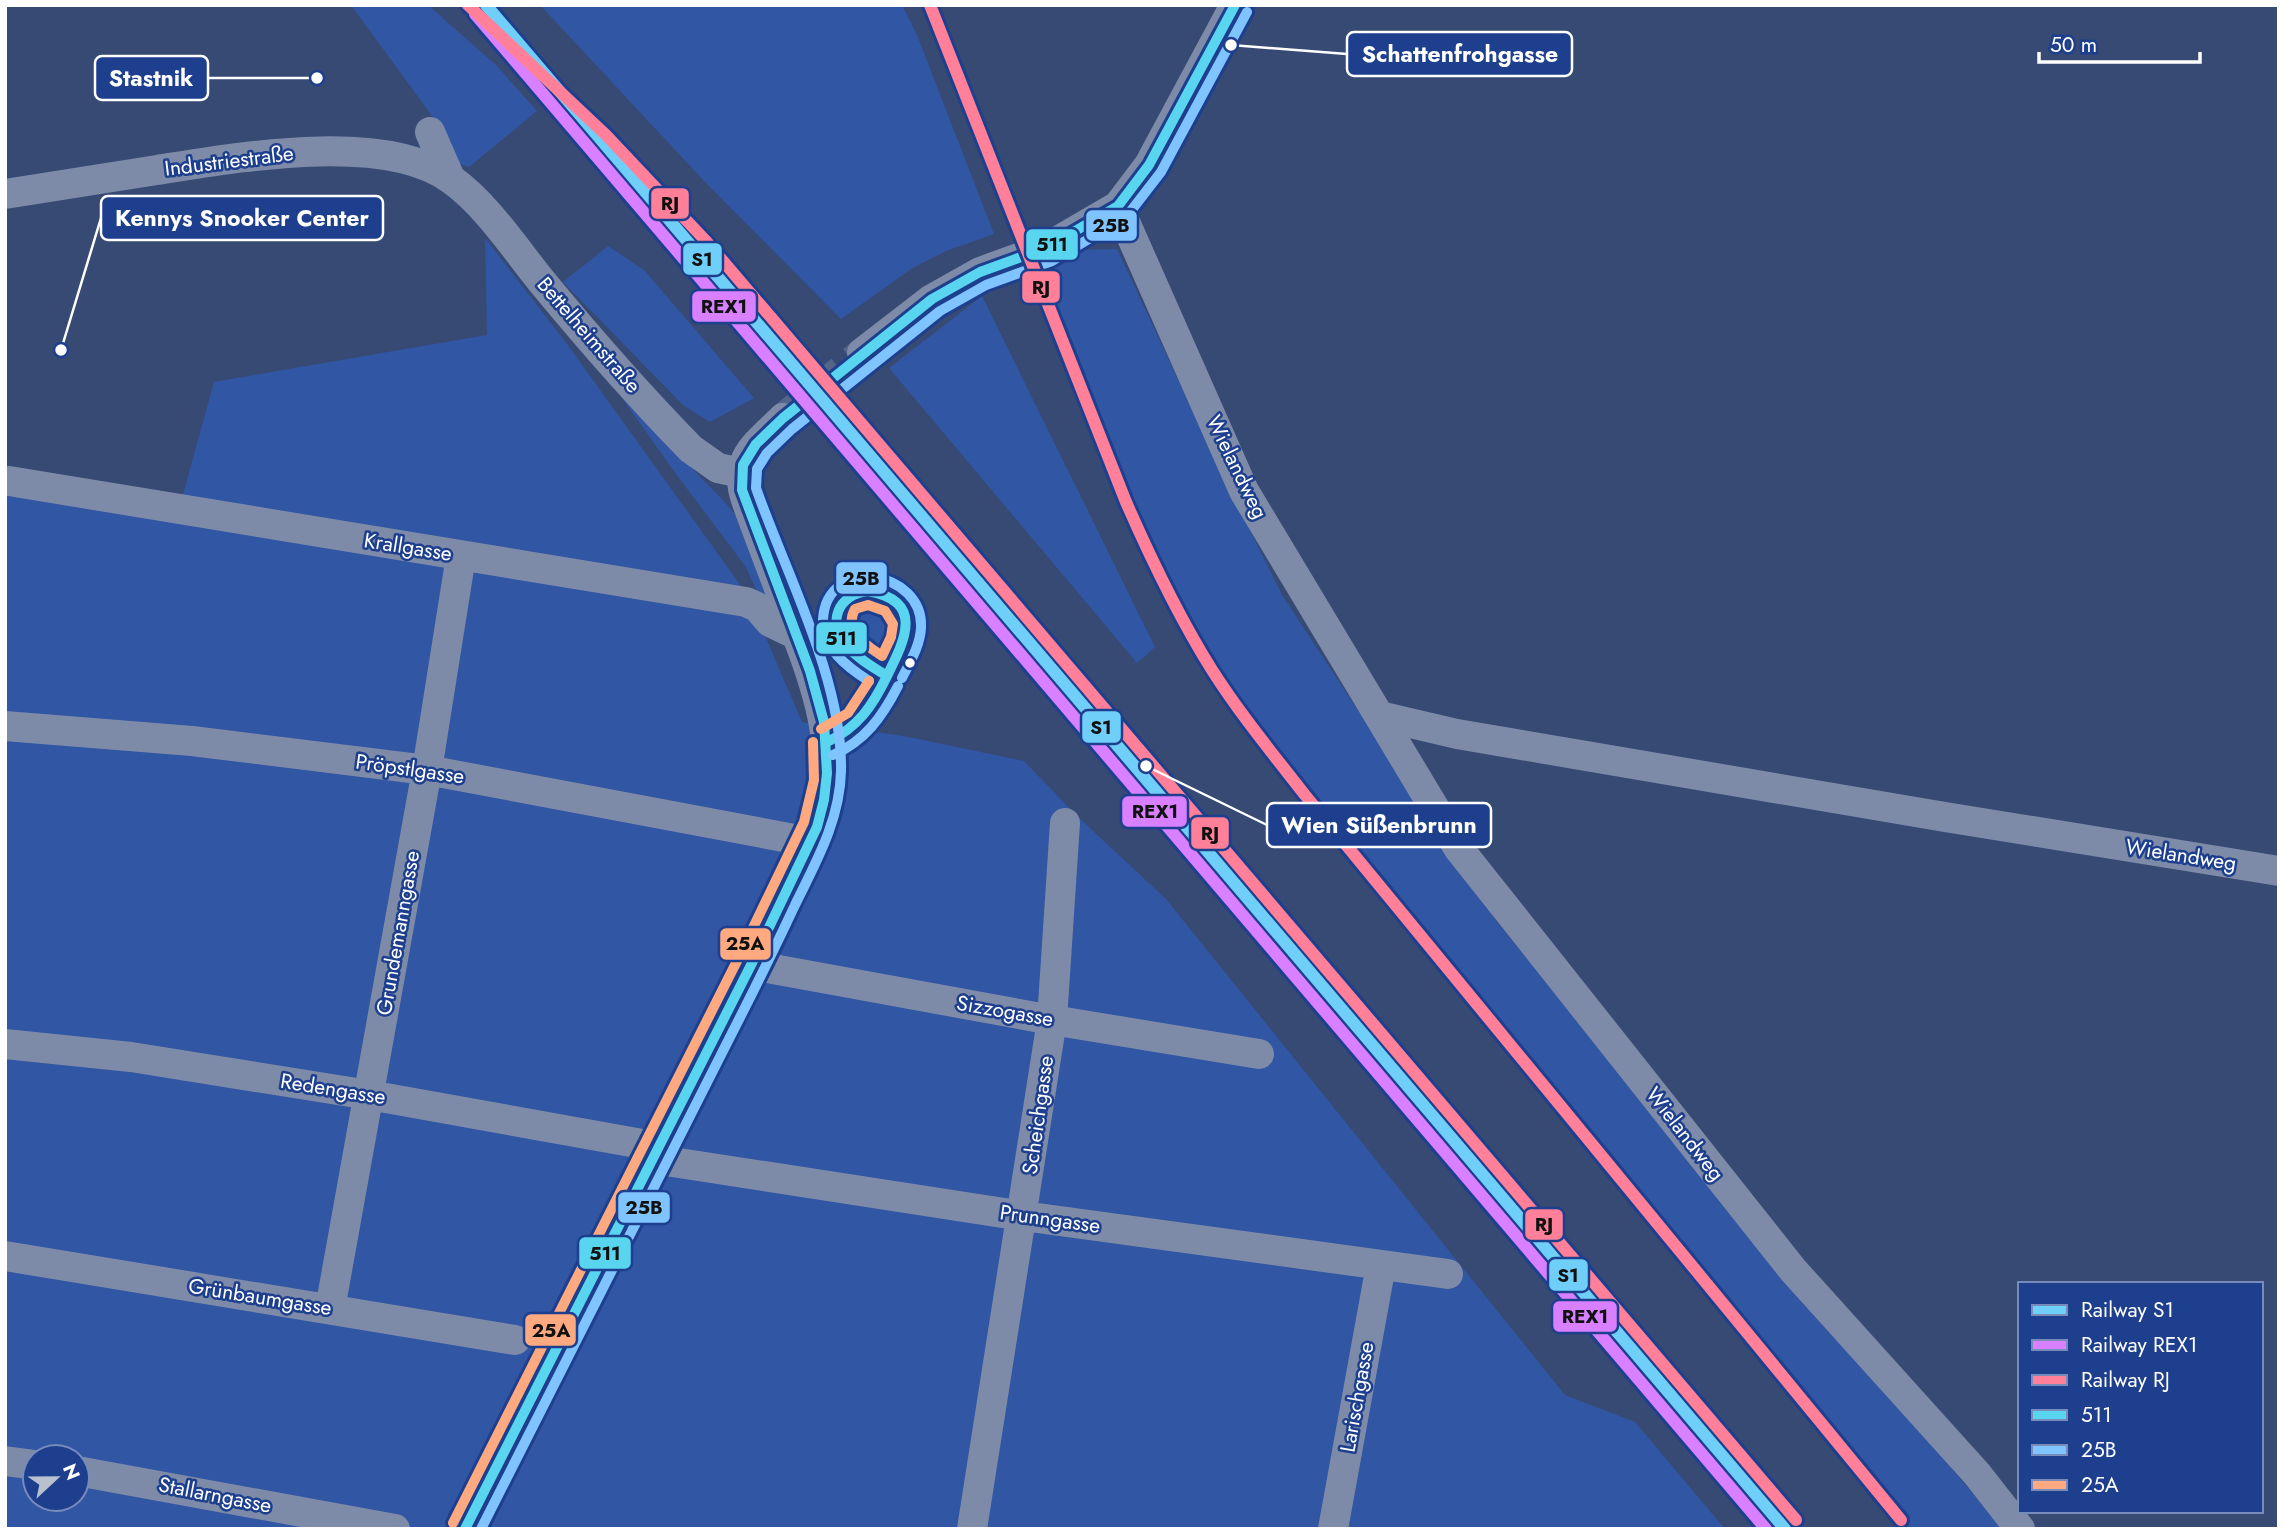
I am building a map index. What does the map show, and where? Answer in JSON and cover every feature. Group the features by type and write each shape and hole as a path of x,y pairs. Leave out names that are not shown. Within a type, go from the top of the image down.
{"street":[{"path":"862,353 932,299 980,272 1046,248 1118,206 1149,166 1235,5"},
{"path":"430,132 450,178"},
{"name":"Industriestraße","path":"5,194 180,166 300,152 381,155 425,167 450,178"},
{"name":"Bettelheimstraße","path":"450,178 478,203 561,304 691,449 718,468 741,473"},
{"name":"Wielandweg","path":"1118,206 1244,491 1459,849 1793,1270 1977,1474 2020,1529"},
{"path":"465,1529 751,965 817,827 826,798 828,753 822,712 797,635 746,500 741,473 749,452 783,418"},
{"name":"Krallgasse","path":"9,481 746,602 757,607 770,622 797,635"},
{"name":"Grundemanngasse","path":"330,1309 427,770 461,556"},
{"name":"Wielandweg","path":"1380,716 1457,734 2279,871"},
{"name":"Pröpstlgasse","path":"5,726 192,741 427,770 810,842"},
{"name":"Scheichgasse","path":"972,1529 1052,1020 1065,823"},
{"name":"Sizzogasse","path":"751,965 1052,1020 1259,1054"},
{"name":"Redengasse","path":"5,1044 131,1057 369,1095 656,1153"},
{"name":"Prunngasse","path":"656,1153 1023,1216 1448,1274"},
{"name":"Grünbaumgasse","path":"5,1256 515,1340"},
{"name":"Larischgasse","path":"1333,1529 1381,1265"},
{"name":"Stallarngasse","path":"91,1474 395,1529"}],"shaded area":[{"path":"351,5 428,5 497,66 537,111 469,167 456,163 451,142"},
{"path":"540,5 902,5 917,35 994,234 946,251 911,269 841,319 706,183"},
{"path":"485,238 567,344 741,586 802,722 904,736 1024,761 1077,816 1166,899 1565,1395 1635,1422 1725,1529 5,1529 5,481 179,509 214,382 487,335"},
{"path":"608,246 644,270 754,398 710,422 683,405 563,282"},
{"path":"1117,249 1282,595 1497,922 1795,1284 2003,1529 1911,1529 1267,751 1222,689 1182,625 1149,559 1034,269 1078,250"},
{"path":"982,296 1155,647 1137,663 889,368"},
{"path":"600,367 636,402 738,518 776,609 765,609 746,567"},
{"path":"874,604 892,619 895,626 895,639 886,653 865,647 849,631 852,614 863,606"}],"tunnel":[{"path":"783,418 862,353"}],"rail line":[{"name":"RJ","path":"468,5 606,135 705,240 1796,1520"},
{"name":"S1","path":"486,5 1785,1529"},
{"name":"RJ","path":"930,5 1126,502 1166,587 1212,670 1245,718 1305,795 1901,1520"},
{"name":"REX1","path":"475,14 1766,1529"}],"transit line":[{"name":"511","path":"465,1529 751,965 817,827 827,773 824,722 810,671 742,490 743,465 756,444 783,418 932,299 980,272 1046,248 1118,206 1149,165 1235,5"},
{"name":"25B","path":"481,1529 763,972 819,857 832,824 841,771 833,700 810,628 756,488 757,469 767,453 792,429 940,311 986,285 1052,261 1127,216 1161,172 1247,12"},
{"name":"25B","path":"869,681 837,656 824,629 823,619 828,599 840,585 857,578 875,578 892,583 908,593 918,608 921,628 919,641 902,678"},
{"name":"511","path":"868,591 898,603 904,613 904,636 887,676 851,651 837,628 838,611 843,604 849,598 868,591"},
{"name":"25A","path":"868,605 885,611 893,624 891,637 882,656 858,637 852,624 855,609 868,605"},
{"name":"511","path":"827,742 856,723 876,697 887,676"},
{"name":"25A","path":"821,729 848,713 869,681"},
{"name":"25B","path":"833,755 854,743 872,727 898,686"},
{"name":"25A","path":"453,1523 738,959 804,822 814,780 813,742"}],"place":[{"name":"Schattenfrohgasse","path":"1231,45"},
{"name":"Stastnik","path":"317,78"},
{"name":"Kennys Snooker Center","path":"61,350"},
{"name":"Wien Süßenbrunn","path":"1146,766"}]}
